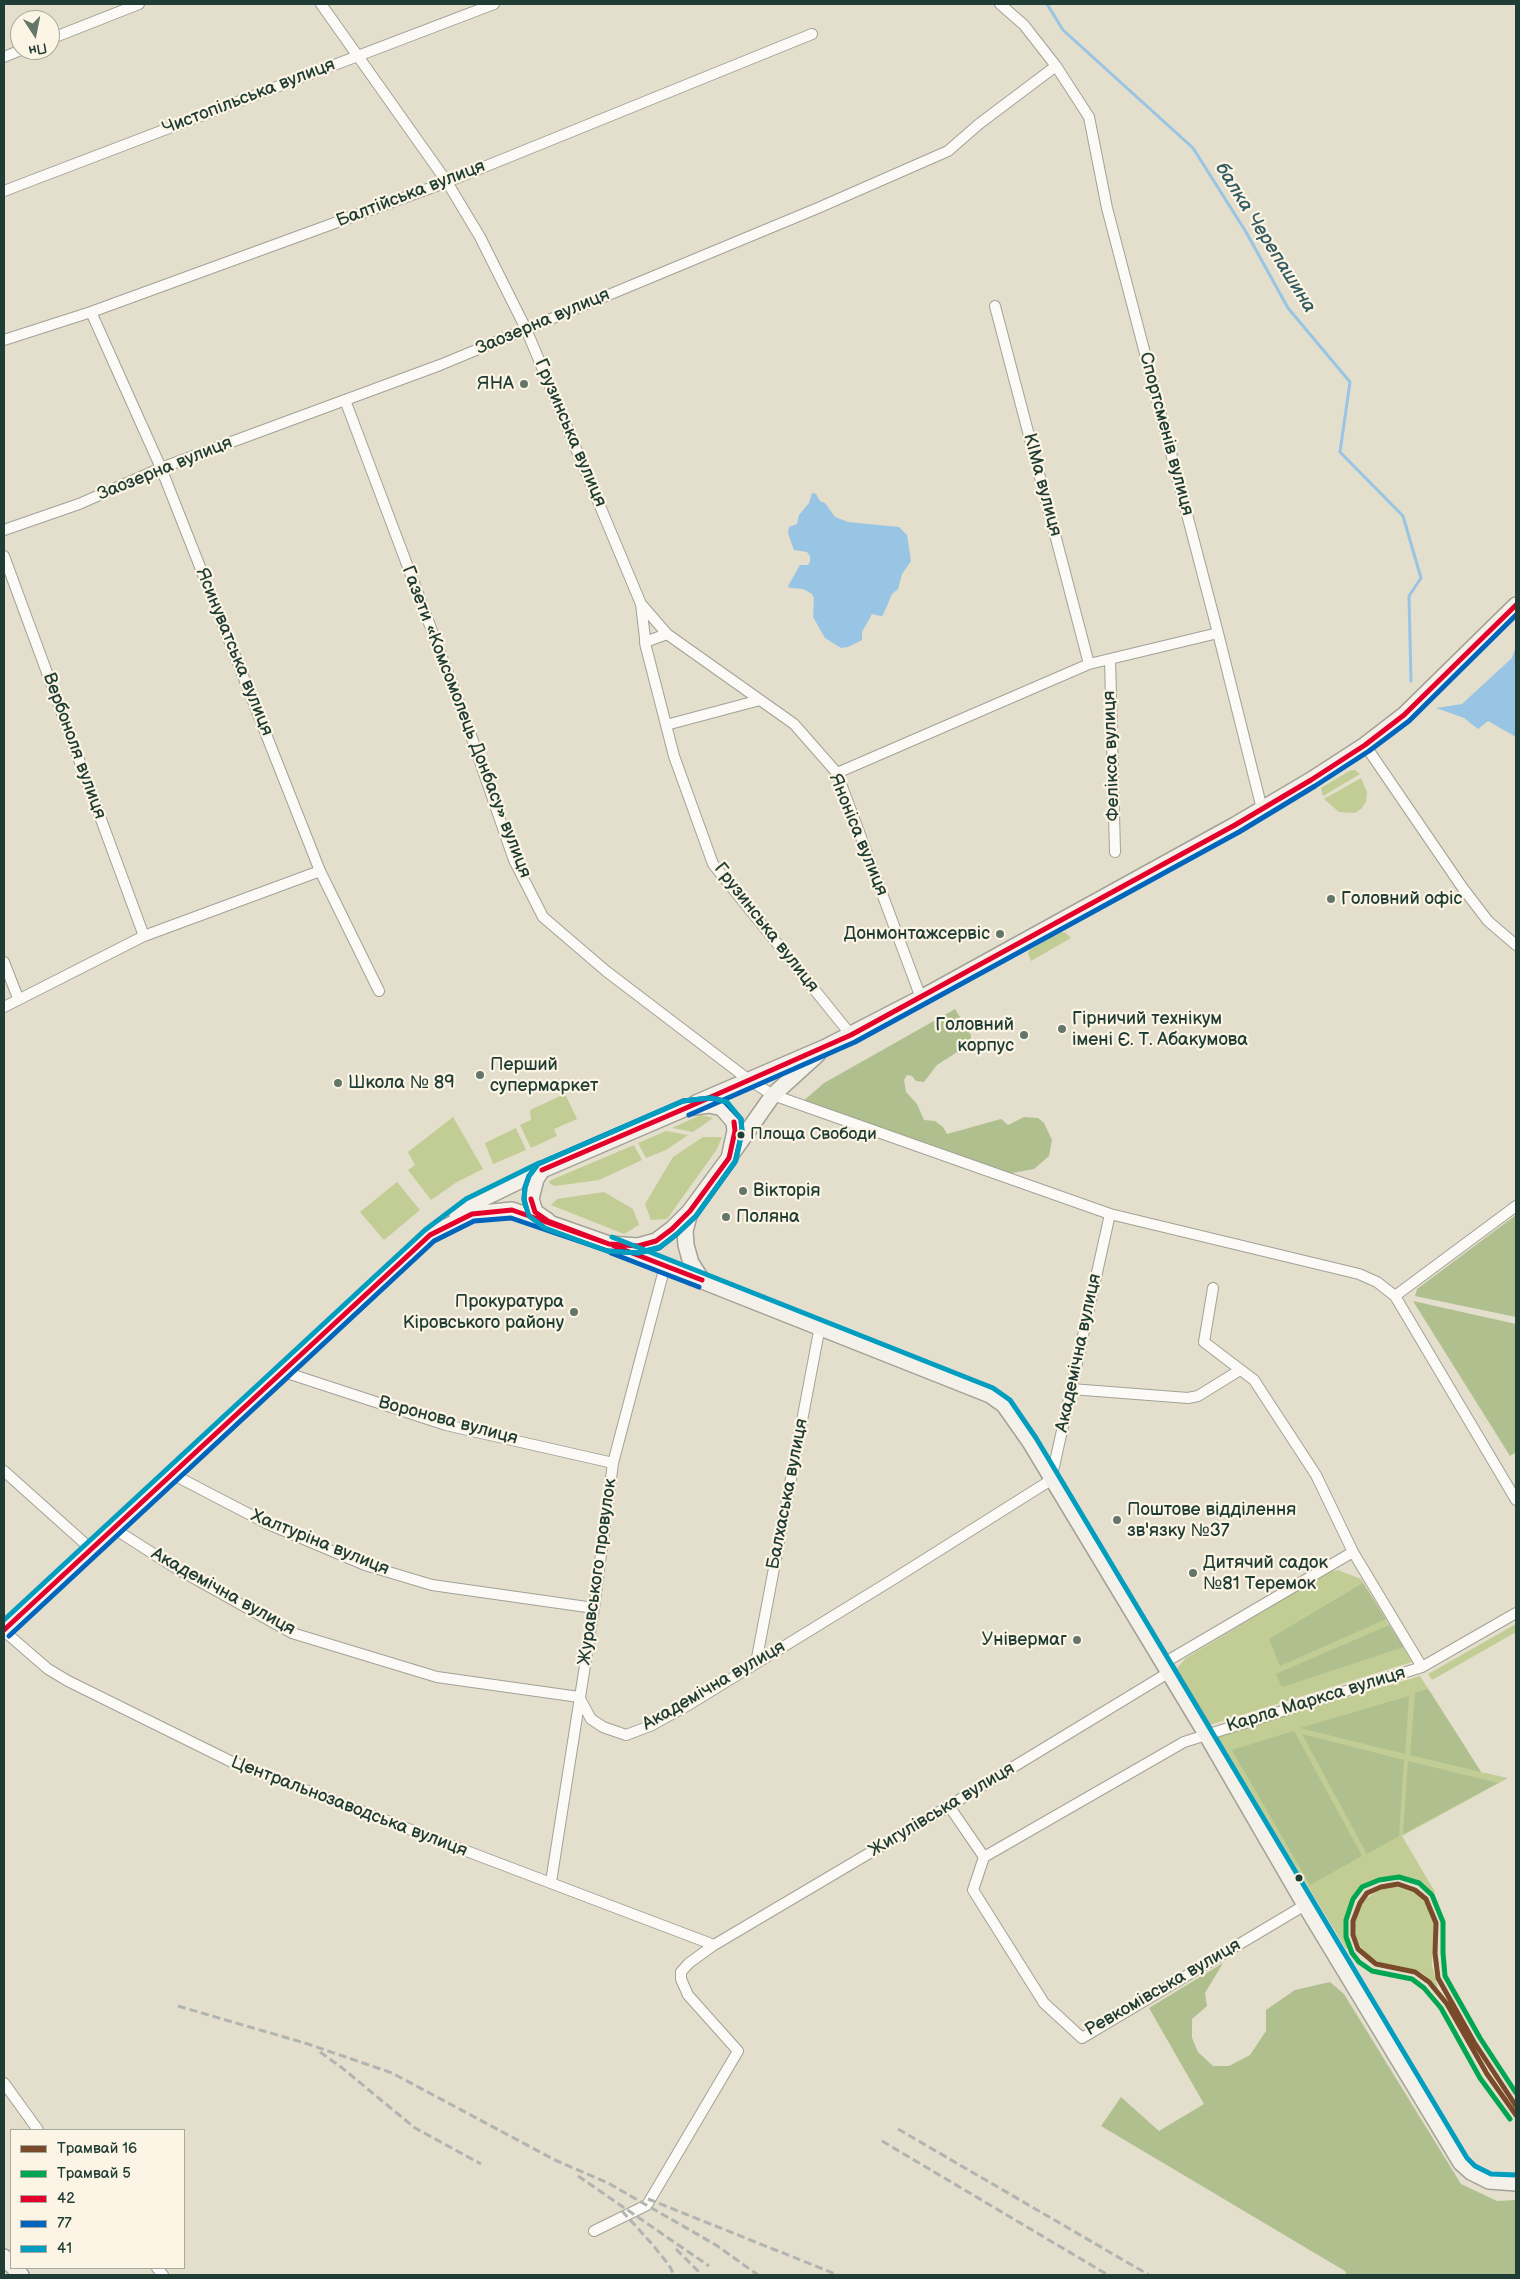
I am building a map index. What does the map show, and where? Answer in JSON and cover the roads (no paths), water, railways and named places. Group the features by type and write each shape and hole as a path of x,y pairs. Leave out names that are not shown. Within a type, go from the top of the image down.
{"main road":[{"path":"4,1631 430,1235 470,1205 542,1170 851,1034 921,998 1262,810 1365,745 1410,709 1516,605"},
{"path":"609,1244 638,1246 656,1241 690,1212 773,1095 826,1046"},
{"path":"686,1108 710,1105 722,1108 728,1114 734,1122 735,1130 728,1158"},
{"path":"542,1170 536,1179 530,1199 535,1212 548,1221"},
{"path":"430,1235 472,1214 494,1210 512,1210 548,1221 702,1280 997,1398 1030,1442 1051,1480 1206,1734 1305,1905 1461,2163 1471,2172 1489,2181 1516,2183"},
{"path":"690,1212 685,1231 686,1245 691,1263 702,1280"}],"street":[{"path":"60,35 139,4"},
{"name":"Грузинська вулиця","path":"321,4 447,182 480,236 526,329 641,604 646,644 674,756 713,864 851,1034"},
{"name":"Чистопільська вулиця","path":"4,191 494,4"},
{"name":"Спортсменів вулиця","path":"1000,4 1024,25 1056,66 1089,117 1107,208 1218,633 1262,810"},
{"name":"Балтійська вулиця","path":"4,340 92,312 447,182 812,34"},
{"name":"Заозерна вулиця","path":"4,530 79,504 161,468 440,365 948,152 979,124 1056,66"},
{"name":"КІМа вулиця","path":"994,306 1090,664"},
{"name":"Ясинуватська вулиця","path":"92,312 161,468 320,871 379,991"},
{"name":"Газети «Комсомолець Донбасу» вулиця","path":"345,400 466,721 514,860 543,918 606,971 749,1080 773,1095 1110,1214 1358,1274 1377,1282 1395,1296 1516,1500"},
{"name":"Вербоноля вулиця","path":"4,556 144,936"},
{"name":"Яноніса вулиця","path":"641,604 667,634 794,724 837,773 921,998"},
{"path":"837,773 1090,664 1218,633"},
{"path":"646,644 667,634"},
{"name":"Грузинська вулиця","path":"646,644 674,756"},
{"name":"Фелікса вулиця","path":"1110,659 1115,852"},
{"path":"666,725 760,700"},
{"path":"1365,745 1462,887 1488,921 1516,945"},
{"path":"4,1007 18,998 144,936 320,871"},
{"path":"4,962 18,998"},
{"path":"1395,1296 1516,1206"},
{"name":"Академічна вулиця","path":"113,1528 174,1567 292,1633 437,1677 579,1697 591,1719 604,1727 626,1735 650,1726 756,1663 1051,1480 1110,1214"},
{"name":"Журавського провулок","path":"551,1882 594,1608 613,1462 665,1266"},
{"path":"1213,1288 1204,1342 1254,1380 1316,1475 1352,1552 1422,1667"},
{"name":"Балхаська вулиця","path":"756,1663 820,1326"},
{"path":"1071,1389 1188,1398 1198,1396 1240,1370"},
{"name":"Воронова вулиця","path":"284,1372 446,1425 613,1462"},
{"path":"4,1471 91,1549"},
{"name":"Халтуріна вулиця","path":"172,1474 268,1524 365,1565 432,1585 594,1608"},
{"name":"Жигулівська вулиця","path":"594,2231 647,2205 738,2051 688,1995 681,1979 681,1972 689,1963 714,1945 950,1806 1352,1552"},
{"name":"Карла Маркса вулиця","path":"984,1857 1184,1742 1422,1667 1516,1613"},
{"name":"Центральнозаводська вулиця","path":"4,1631 48,1669 68,1681 232,1762 412,1832 551,1882 714,1945"},
{"path":"950,1806 984,1857"},
{"name":"Ревкомівська вулиця","path":"984,1857 973,1890 1044,2003 1082,2038 1305,1905"},
{"path":"4,2083 37,2129"}],"water":[{"path":"812,493 816,494 820,501 825,503 835,517 848,522 899,527 907,535 911,561 902,574 898,589 892,594 883,615 872,614 862,632 862,640 848,647 841,648 825,638 813,617 814,598 812,594 803,589 790,588 788,586 800,565 808,565 810,562 810,556 807,552 794,550 788,533 789,527 797,524 799,515 809,503"},
{"path":"1516,646 1516,737 1488,721 1478,729 1464,718 1436,708 1462,704 1512,658"}],"waterway":[{"name":"балка Черепашина","path":"1047,4 1063,30 1193,148 1246,232 1288,308 1350,382 1340,452 1403,516 1421,578 1409,596 1411,681"}],"railway":[{"path":"178,2006 308,2044 392,2073 555,2160 608,2183 716,2245 758,2275"},
{"path":"320,2052 415,2128 481,2164"},
{"path":"898,2129 1149,2275"},
{"path":"882,2141 1108,2275"},
{"path":"578,2176 709,2266"},
{"path":"648,2199 838,2275"},
{"path":"622,2211 652,2244 669,2265 674,2275"},
{"path":"676,2249 702,2275"}],"tram line":[{"name":"5","path":"1510,2119 1480,2078 1441,2008 1424,1988 1412,1979 1372,1971 1359,1962 1352,1953 1346,1937 1346,1920 1353,1899 1362,1887 1379,1880 1399,1877 1419,1883 1432,1895 1443,1922 1445,1976 1480,2038 1516,2093"},
{"name":"16","path":"1516,2106 1474,2042 1438,1978 1435,1953 1436,1923 1426,1899 1415,1890 1398,1884 1381,1887 1367,1893 1360,1903 1353,1921 1353,1935 1358,1949 1376,1964 1415,1972 1429,1982 1447,2004 1487,2074 1516,2115"}],"place":[{"name":"ЯНА","path":"524,384"},
{"name":"Головний офіс","path":"1331,899"},
{"name":"Донмонтажсервіс","path":"1000,934"},
{"name":"Гірничий технікум імені Є. Т. Абакумова","path":"1062,1029"},
{"name":"Головний корпус","path":"1024,1035"},
{"name":"Перший супермаркет","path":"480,1075"},
{"name":"Школа № 89","path":"338,1083"},
{"name":"Площа Свободи","path":"741,1135"},
{"name":"Вікторія","path":"743,1191"},
{"name":"Поляна","path":"726,1217"},
{"name":"Прокуратура Кіровського району","path":"574,1312"},
{"name":"Поштове відділення зв'язку №37","path":"1117,1520"},
{"name":"Дитячий садок №81 Теремок","path":"1193,1573"},
{"name":"Універмаг","path":"1077,1640"}]}
